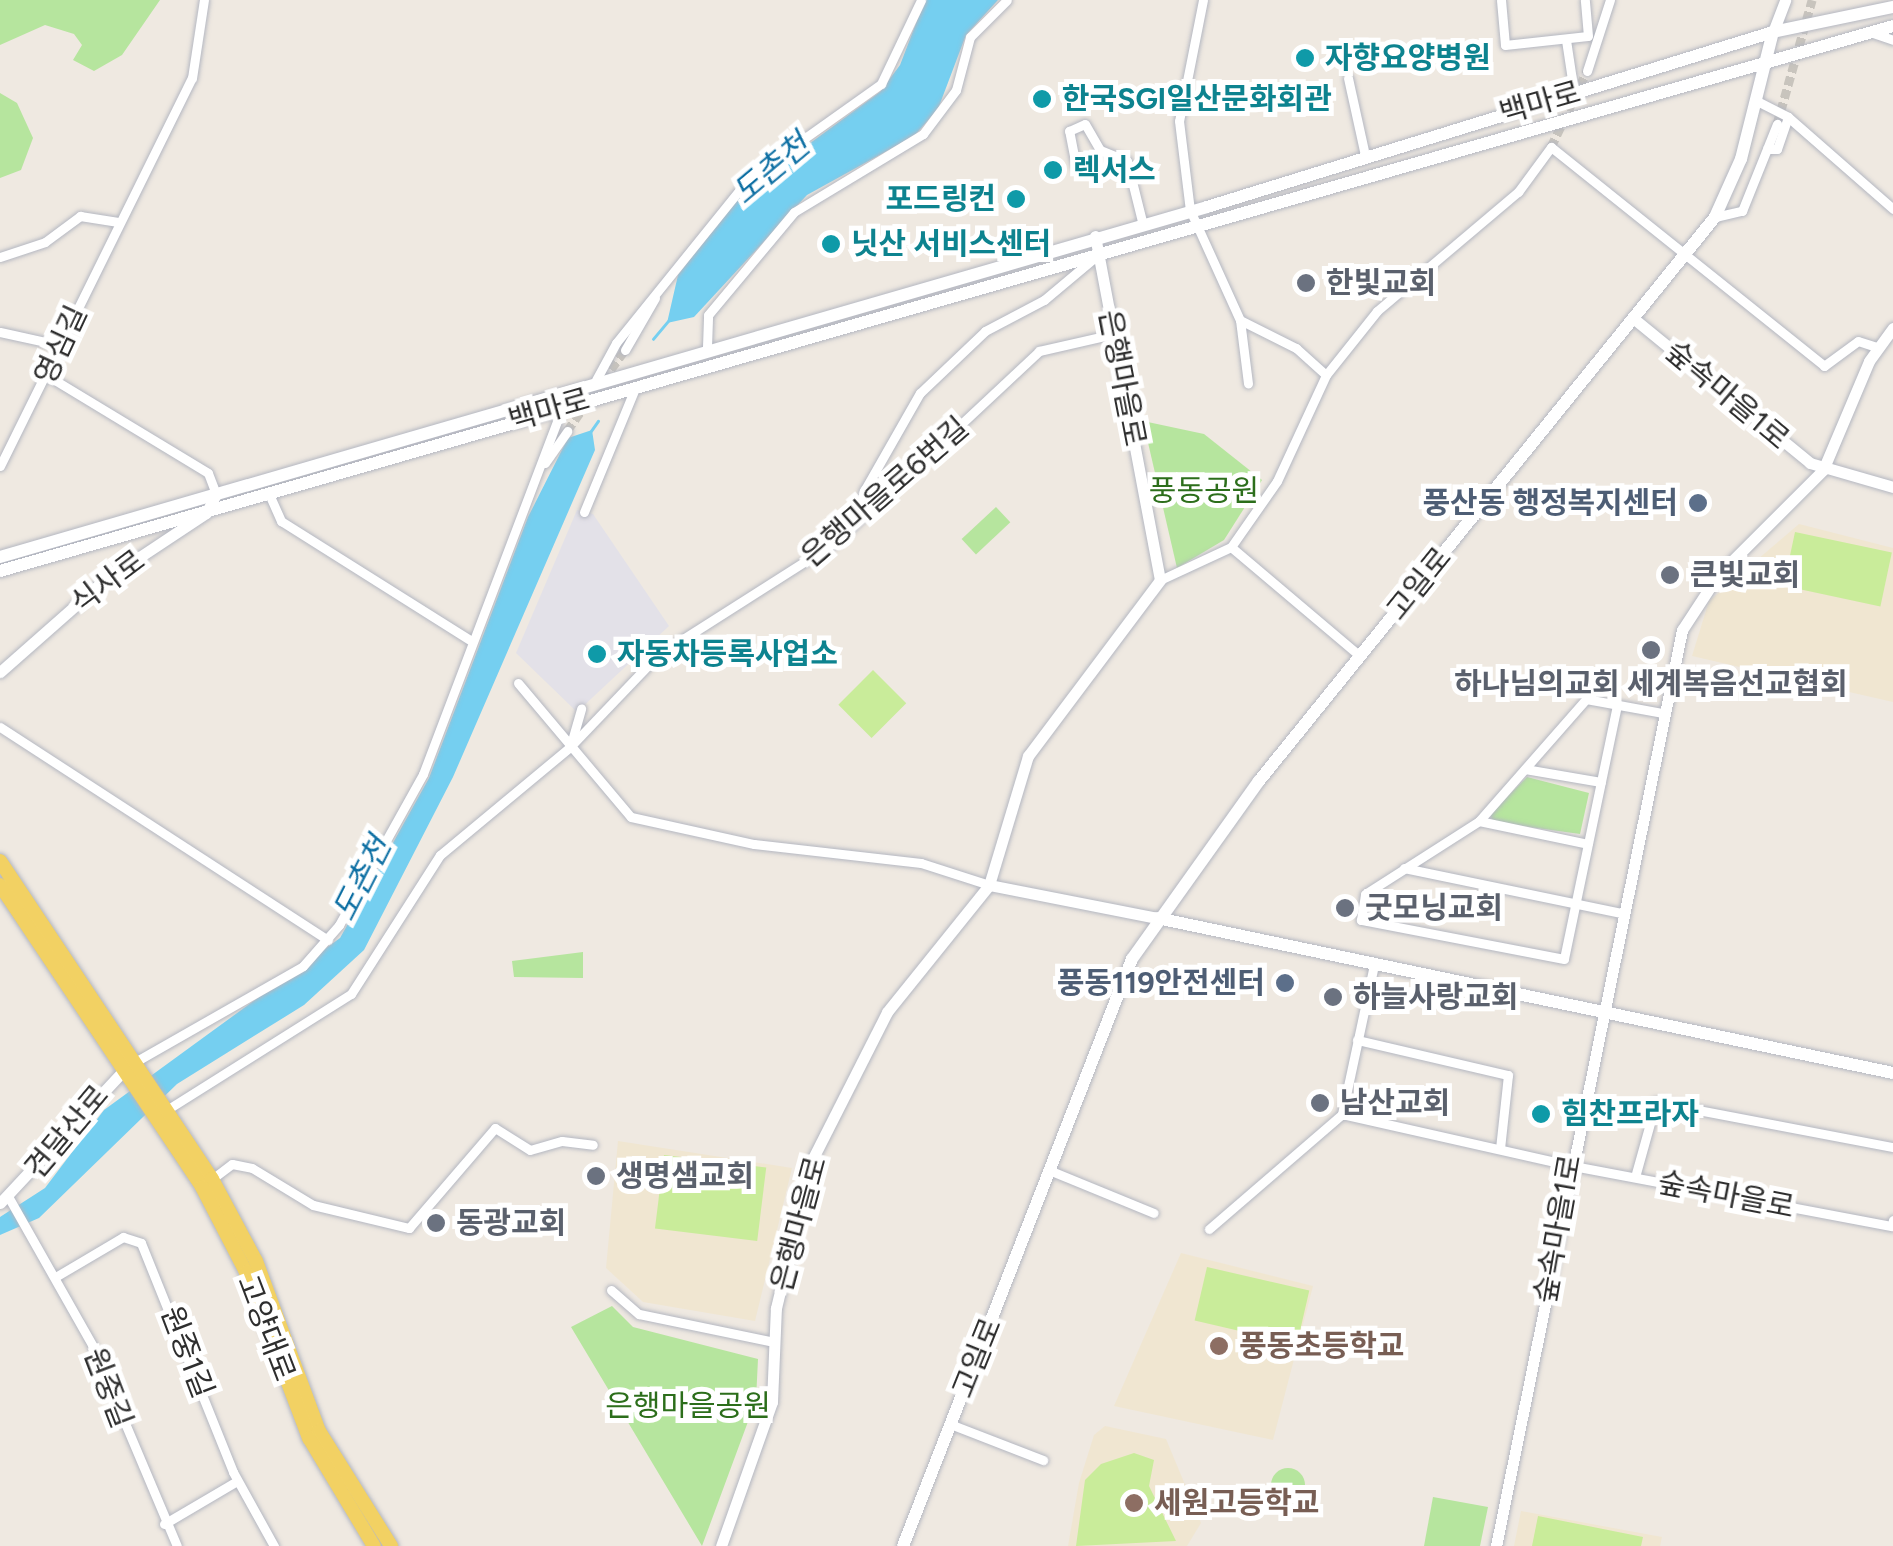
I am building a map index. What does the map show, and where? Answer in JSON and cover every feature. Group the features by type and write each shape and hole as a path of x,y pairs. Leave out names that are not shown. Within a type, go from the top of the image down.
{"main road":[{"name":"백마로","path":"0,557 707,347 1143,225 1773,32 1893,7"},
{"name":"백마로","path":"0,571 1765,59 1893,26"},
{"name":"고일로","path":"903,1546 1104,1021 1157,918 1360,656 1715,217 1755,100 1773,32"},
{"path":"0,861 138,1066 159,1111"},
{"path":"0,886 125,1077 159,1111"},
{"path":"1157,918 1893,1072"},
{"name":"고양대로","path":"159,1111 212,1178 256,1262 318,1431 391,1546"},
{"name":"고양대로","path":"159,1111 227,1234 309,1438 374,1546"}],"street":[{"name":"영심길","path":"0,466 48,376 117,222 192,78 204,0"},
{"name":"백마로","path":"596,380 656,296 770,158 870,96 900,58 921,0"},
{"path":"707,347 708,315 794,212 834,182 901,151 944,110 970,37 1007,0"},
{"path":"1203,0 1179,121 1190,210 1240,320 1248,384"},
{"path":"1501,0 1505,45 1588,36 1585,0"},
{"path":"1588,71 1610,0"},
{"name":"고일로","path":"1773,32 1784,0"},
{"path":"1868,32 1893,40"},
{"path":"1566,40 1574,93"},
{"path":"1348,78 1364,155"},
{"path":"1755,100 1788,118 1893,209"},
{"path":"1767,150 1778,150 1788,118"},
{"path":"1076,166 1069,131 1085,124 1100,150 1127,160 1143,225"},
{"path":"1715,217 1742,211 1777,124"},
{"path":"1160,580 1231,547 1278,481 1326,375 1376,310 1518,192 1551,147 1688,251 1824,366 1858,340 1876,347"},
{"path":"0,257 45,242 80,216 117,222"},
{"name":"은행마을로","path":"720,1546 772,1402 774,1342 811,1162 887,1012 989,885 1028,756 1160,580 1096,236"},
{"name":"백마로","path":"857,522 877,473 920,393 985,330 1044,300 1098,254"},
{"path":"625,350 656,296"},
{"name":"숲속마을1로","path":"1633,318 1823,470 1893,487"},
{"path":"1240,320 1296,348 1326,375"},
{"name":"숲속마을1로","path":"1496,1546 1568,1165 1662,713 1696,600 1823,470 1876,347 1893,328"},
{"path":"0,332 59,346"},
{"name":"은행마을로6번길","path":"159,1111 351,994 440,855 570,747 658,655 796,570 857,522 1038,351 1114,334"},
{"path":"584,512 639,370"},
{"path":"48,376 208,473 216,494"},
{"path":"138,1066 303,966 328,940 399,824 563,406"},
{"path":"539,468 567,431"},
{"path":"877,473 892,490"},
{"name":"식사로","path":"0,672 102,582 206,513 216,494"},
{"path":"270,494 280,521 470,640"},
{"path":"1231,547 1360,656"},
{"path":"518,683 631,818 737,841 921,862 989,885 1157,918"},
{"path":"1617,705 1564,959 1360,920 1365,894 1479,821 1586,699 1662,713"},
{"path":"570,747 581,708"},
{"path":"0,727 328,940"},
{"path":"1525,768 1601,782"},
{"path":"1479,821 1588,844"},
{"path":"1404,868 1622,912"},
{"path":"1208,1229 1342,1114 1374,964"},
{"path":"1357,1040 1508,1074 1500,1149"},
{"name":"견달산로","path":"8,1202 138,1066"},
{"name":"숲속마을로","path":"1893,1147 1656,1102 1635,1177 1892,1226 1893,1220"},
{"path":"1342,1114 1635,1177"},
{"path":"212,1178 232,1164 252,1168 313,1205 408,1228 495,1128 530,1150 562,1140 592,1145"},
{"path":"1049,1170 1154,1213"},
{"name":"원중길","path":"8,1202 57,1276 177,1546"},
{"name":"원중1길","path":"57,1276 124,1238 140,1243 237,1481 274,1546"},
{"path":"611,1290 639,1314 774,1342"},
{"path":"950,1424 1043,1460"},
{"path":"164,1524 237,1481"}],"shaded area":[{"path":"577,510 593,514 669,626 577,712 516,653"},
{"path":"1799,524 1893,548 1893,702 1692,656 1709,601"},
{"path":"618,1141 792,1168 755,1321 643,1302 606,1268"},
{"name":"풍동초등학교","path":"1181,1253 1313,1286 1273,1440 1114,1406"},
{"name":"세원고등학교","path":"1105,1426 1166,1439 1201,1523 1187,1546 1068,1546 1079,1483 1094,1435"},
{"path":"1521,1511 1662,1537 1660,1546 1514,1546"}],"green space":[{"path":"0,0 160,0 122,55 94,71 73,60 82,45 74,34 45,25 0,45"},
{"path":"0,93 17,103 33,138 21,170 0,178"},
{"name":"풍동공원","path":"1143,421 1204,434 1262,480 1224,540 1177,568"},
{"path":"996,507 1010,522 976,554 962,539"},
{"path":"1795,532 1892,553 1880,606 1784,586"},
{"path":"873,670 906,703 872,738 838,705"},
{"path":"1527,777 1589,793 1580,834 1493,822 1490,814"},
{"path":"583,952 583,978 514,977 512,961"},
{"path":"664,1155 766,1168 757,1241 655,1228"},
{"path":"1207,1267 1309,1291 1297,1344 1195,1321"},
{"name":"은행마을공원","path":"612,1306 633,1327 758,1359 756,1400 702,1546 571,1327"},
{"path":"1134,1453 1154,1460 1149,1486 1176,1541 1076,1546 1085,1480 1101,1464"},
{"path":"1288,1468 1300,1473 1305,1485 1300,1497 1288,1502 1276,1497 1271,1485 1276,1473"},
{"path":"1433,1497 1488,1507 1480,1546 1424,1546"},
{"path":"1538,1516 1643,1537 1641,1546 1532,1546"}],"water":[{"path":"925,0 998,0 966,35 938,109 914,136 807,195 694,317 667,323 678,275 739,195 880,92 900,65"},
{"path":"592,430 595,450 453,777 364,950 304,1005 177,1084 39,1218 0,1235 0,1217 45,1188 104,1110 340,938 429,778 528,517 568,438"}],"waterway":[{"name":"도촌천","path":"653,339 668,321"},
{"name":"도촌천","path":"591,431 598,421"}],"tunnel":[{"path":"1777,124 1812,0"},
{"path":"1551,147 1587,71"},
{"path":"603,380 625,350"},
{"path":"567,431 588,401"}],"place":[{"name":"자향요양병원","path":"1305,58"},
{"name":"한국SGI일산문화회관","path":"1042,99"},
{"name":"렉서스","path":"1053,170"},
{"name":"포드링컨","path":"1016,199"},
{"name":"닛산 서비스센터","path":"831,244"},
{"name":"한빛교회","path":"1306,283"},
{"name":"풍산동 행정복지센터","path":"1698,503"},
{"name":"큰빛교회","path":"1670,575"},
{"name":"하나님의교회 세계복음선교협회","path":"1651,650"},
{"name":"자동차등록사업소","path":"597,654"},
{"name":"굿모닝교회","path":"1345,908"},
{"name":"풍동119안전센터","path":"1285,983"},
{"name":"하늘사랑교회","path":"1333,997"},
{"name":"남산교회","path":"1320,1103"},
{"name":"힘찬프라자","path":"1541,1114"},
{"name":"생명샘교회","path":"596,1176"},
{"name":"동광교회","path":"436,1223"},
{"name":"풍동초등학교","path":"1219,1346"},
{"name":"세원고등학교","path":"1134,1503"}]}
